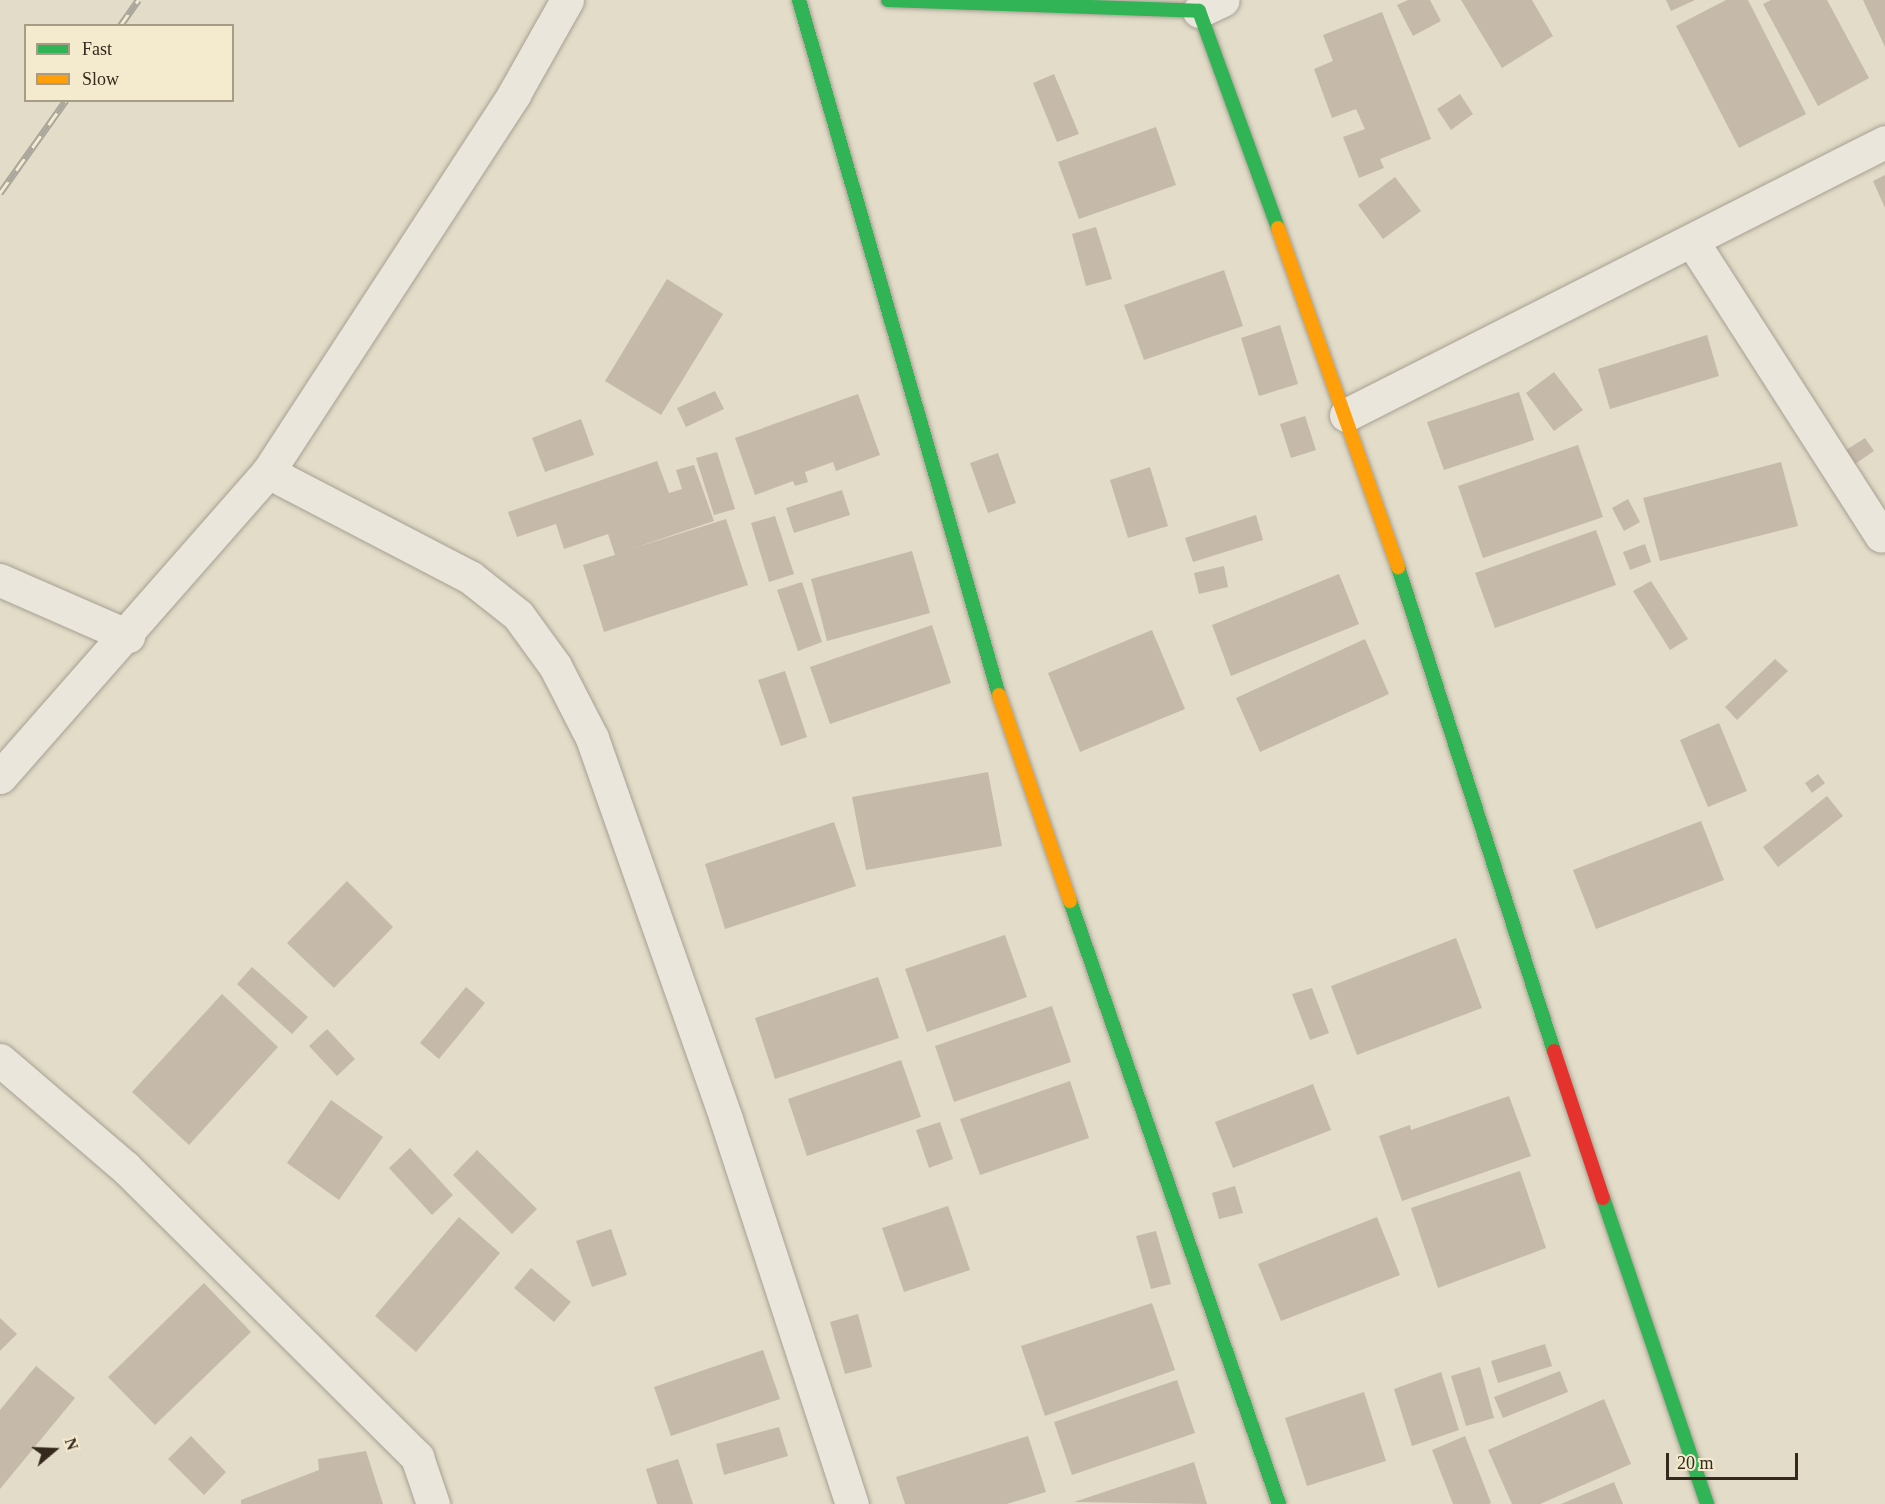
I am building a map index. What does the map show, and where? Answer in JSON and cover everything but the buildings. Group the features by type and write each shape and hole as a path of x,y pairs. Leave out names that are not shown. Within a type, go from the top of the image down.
{"street":[{"path":"0,777 128,636 268,472 514,94 567,0"},
{"path":"798,0 981,643 1279,1504"},
{"path":"888,0 1211,6 1450,721 1567,1094 1707,1504"},
{"path":"1346,415 1885,142"},
{"path":"1692,241 1881,535 1885,535"},
{"path":"268,472 470,577 518,615 555,666 592,738 726,1119 852,1504"},
{"path":"0,580 128,636"},
{"path":"0,1060 125,1167 417,1457 433,1504"}],"railway":[{"path":"121,24 138,0"},
{"path":"0,193 65,102"}],"traffic: fast":[{"path":"799,0 999,695"},
{"path":"888,0 1199,11 1278,228"},
{"path":"1398,567 1554,1051"},
{"path":"1070,901 1279,1504"},
{"path":"1603,1198 1707,1504"}],"traffic: slow":[{"path":"1278,228 1398,567"},
{"path":"999,695 1070,901"}],"traffic: jam":[{"path":"1554,1051 1603,1198"}]}
